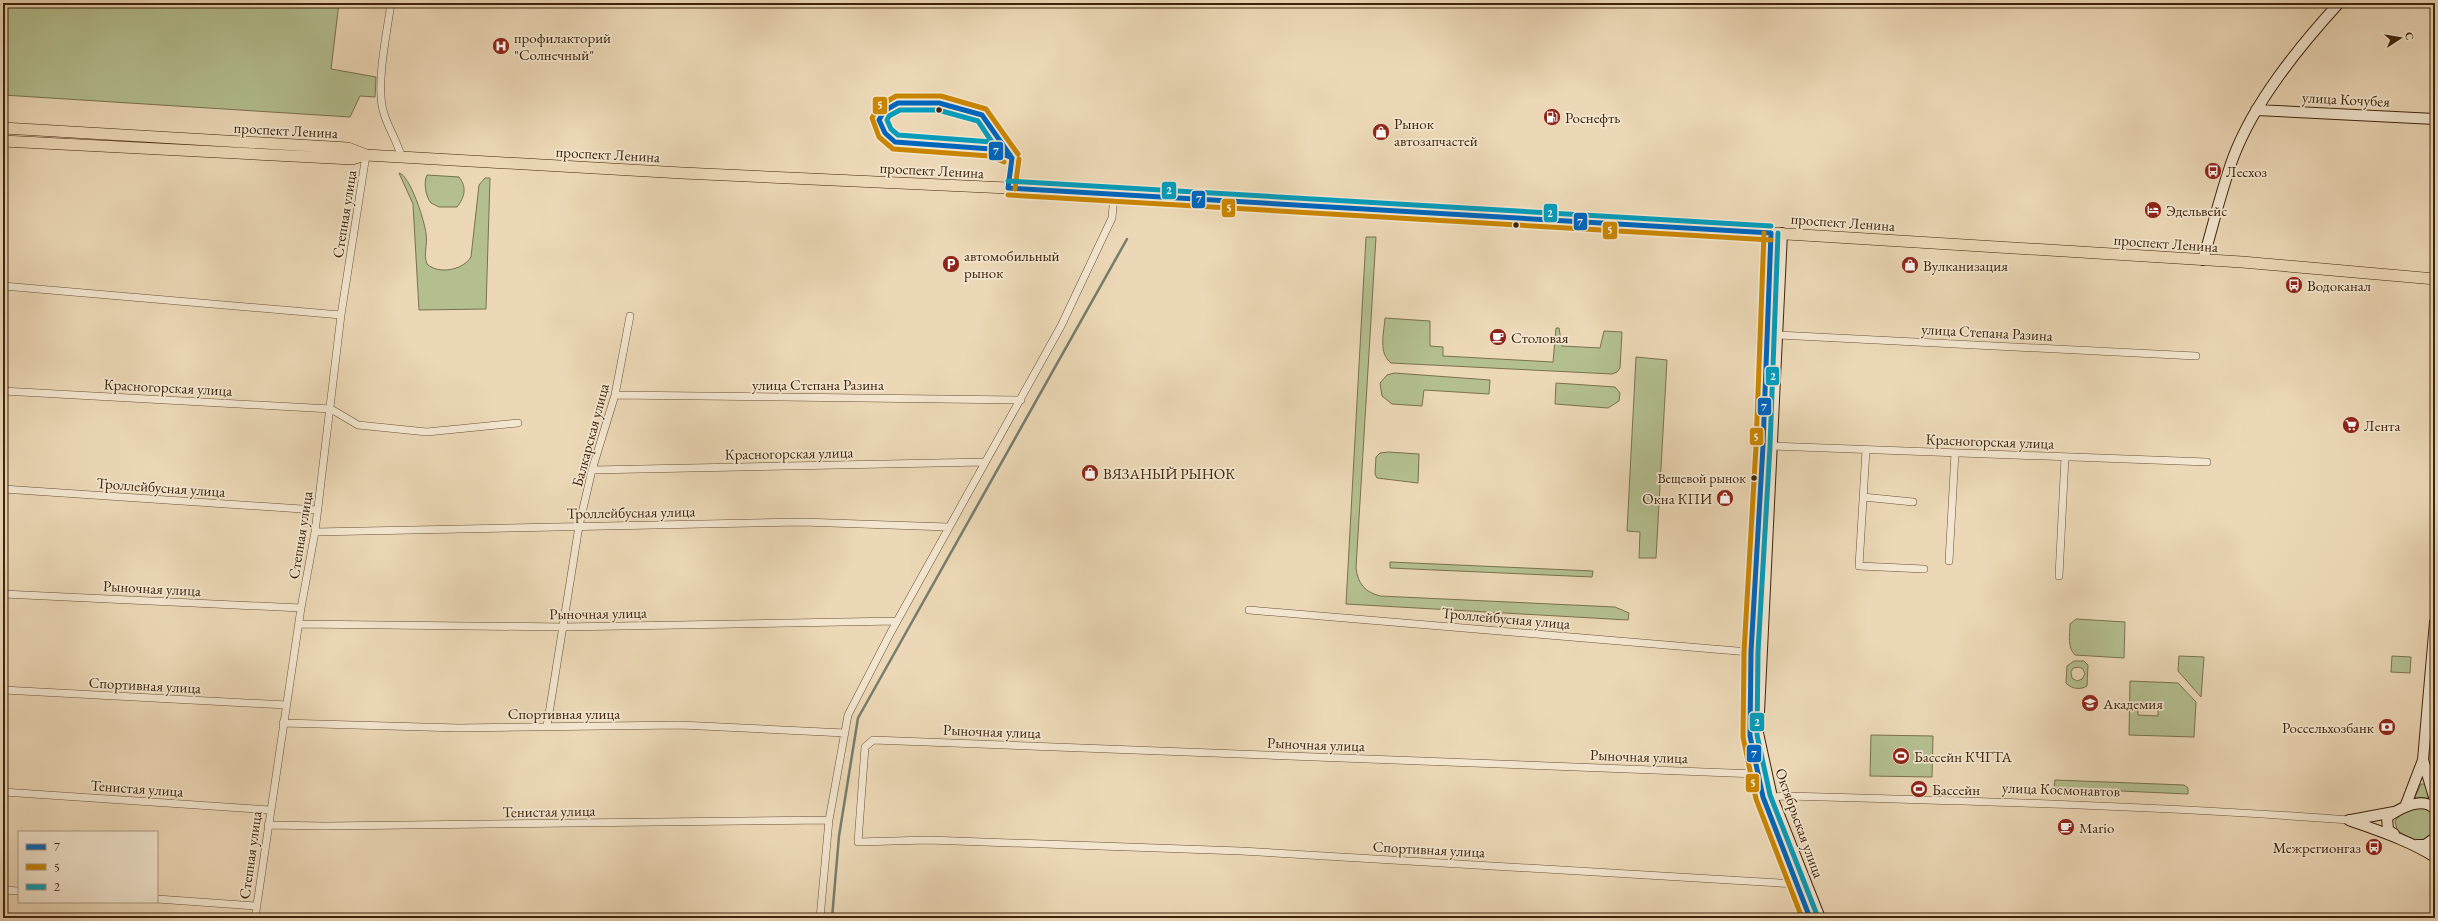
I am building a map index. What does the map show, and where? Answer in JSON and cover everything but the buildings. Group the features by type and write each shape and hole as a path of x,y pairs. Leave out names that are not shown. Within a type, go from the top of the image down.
{"main road":[{"path":"2203,260 2233,157 2256,110 2309,36 2339,3"},
{"name":"улица Кочубея","path":"2256,110 2435,119"},
{"name":"проспект Ленина","path":"3,128 348,148 366,155 1114,195 1776,233 2203,260 2435,279"},
{"path":"3,141 352,159 366,155"},
{"name":"Октябрьская улица","path":"1776,233 1768,317 1772,335 1771,446 1750,736 1763,797 1810,918"},
{"name":"Октябрьская улица","path":"1776,233 1756,652 1758,733 1772,798 1820,918"},
{"path":"2397,837 2388,830 2386,823 2387,817 2400,809 2423,760 2435,622"},
{"path":"2423,760 2435,800"},
{"name":"улица Космонавтов","path":"2349,820 2400,809 2423,802 2435,809"},
{"name":"улица Космонавтов","path":"2349,820 2417,845 2435,857"},
{"path":"2417,845 2425,845 2435,838"}],"street":[{"path":"391,3 381,94 383,111 398,142 401,156"},
{"name":"Степная улица","path":"255,918 283,722 315,532 331,409 341,315 366,155"},
{"path":"820,918 829,820 848,716 948,527 1061,326 1112,218 1114,195"},
{"path":"3,286 341,315"},
{"name":"Балкарская улица","path":"547,726 579,526 592,470 616,395 630,316"},
{"name":"улица Степана Разина","path":"1772,335 2196,356"},
{"name":"Красногорская улица","path":"3,391 331,409"},
{"name":"улица Степана Разина","path":"616,395 1020,400"},
{"path":"331,409 358,425 427,432 518,423"},
{"name":"Красногорская улица","path":"1771,446 2207,462"},
{"path":"1866,450 1859,566 1924,569"},
{"path":"1949,561 1955,453"},
{"path":"2059,576 2065,457"},
{"name":"Красногорская улица","path":"592,470 985,462"},
{"name":"Троллейбусная улица","path":"3,489 317,510"},
{"path":"1863,497 1913,502"},
{"name":"Троллейбусная улица","path":"315,532 802,522 948,527"},
{"name":"Рыночная улица","path":"3,594 301,608"},
{"name":"Троллейбусная улица","path":"1248,610 1756,652"},
{"name":"Рыночная улица","path":"299,624 564,627 897,621"},
{"name":"Спортивная улица","path":"3,690 286,705"},
{"name":"Спортивная улица","path":"283,722 451,728 680,725 844,733"},
{"name":"Рыночная улица","path":"874,740 1757,774"},
{"name":"Спортивная улица","path":"874,740 865,747 858,842 928,840 1028,845 1060,844 1249,852 1796,884"},
{"name":"Тенистая улица","path":"3,792 270,810"},
{"name":"улица Космонавтов","path":"1772,798 1786,796 2049,803 2208,810 2349,820"},
{"name":"Тенистая улица","path":"268,825 318,826 829,820"},
{"path":"3,890 18,891"},
{"path":"158,899 256,906"}],"green space":[{"path":"3,3 339,3 331,69 376,77 375,97 360,96 350,117 3,95"},
{"path":"399,173 408,182 420,210 426,234 425,256 427,264 444,270 457,268 471,257 479,185 485,178 490,178 486,309 419,310 413,204"},
{"path":"427,175 459,177 463,184 464,192 462,200 457,207 439,207 431,203 426,190 425,182"},
{"path":"1366,237 1376,237 1356,568 1358,579 1366,590 1380,596 1615,607 1629,613 1628,620 1346,604"},
{"path":"1385,318 1430,321 1430,346 1443,347 1443,356 1553,362 1556,328 1559,328 1562,346 1600,348 1604,331 1622,332 1620,368 1617,372 1612,374 1391,363 1384,354 1383,348"},
{"path":"1636,357 1667,360 1656,558 1639,558 1640,532 1627,531"},
{"path":"1394,373 1490,380 1489,394 1424,390 1422,406 1392,404 1382,396 1380,383 1387,375"},
{"path":"1556,383 1615,387 1620,393 1619,401 1608,408 1555,404"},
{"path":"1388,452 1419,454 1418,483 1377,478 1375,474 1376,457 1380,453"},
{"path":"1390,562 1593,571 1592,577 1390,568"},
{"path":"2076,619 2125,622 2124,658 2075,655 2072,652 2069,637 2070,624"},
{"path":"2179,656 2204,657 2201,697 2178,671"},
{"path":"2392,656 2411,657 2410,673 2391,672"},
{"path":"2074,661 2084,661 2088,665 2087,686 2076,688 2071,687 2066,683 2067,666","holes":["2079,667 2083,669 2085,674 2082,679 2077,681 2072,678 2071,672 2073,668"]},
{"path":"2130,681 2178,683 2196,702 2194,737 2129,735","holes":["2138,703 2158,704 2158,716 2138,715"]},
{"name":"Бассейн КЧГТА","path":"1871,735 1933,736 1932,777 1870,776"},
{"path":"2055,780 2184,785 2188,788 2188,794 2054,788"},
{"path":"2421,784 2426,784 2429,801 2414,799"},
{"path":"2422,807 2435,815 2436,824 2434,834 2430,838 2421,841 2405,836 2397,830 2395,821 2403,813"}],"waterway":[{"path":"832,918 839,836 858,718 1127,239"}],"transit line":[{"name":"5","path":"1004,162 989,156 893,149 879,137 872,118 879,106 896,96 941,96 986,109 1018,154"},
{"name":"7","path":"898,103 939,103 982,115 1012,158 991,149 895,142 885,133 879,120 884,111 898,103"},
{"name":"2","path":"900,110 938,110 978,121 992,142 898,135 891,129 887,120 889,116 900,110"},
{"name":"7","path":"1008,188 1012,158"},
{"name":"5","path":"1015,189 1019,159"},
{"name":"2","path":"1008,181 1771,226"},
{"name":"7","path":"1008,188 1771,233"},
{"name":"5","path":"1008,195 1771,240"},
{"name":"5","path":"1764,233 1756,446 1744,652 1743,737 1756,799 1802,918"},
{"name":"7","path":"1771,233 1763,446 1751,652 1750,736 1763,797 1810,918"},
{"name":"2","path":"1778,233 1770,446 1758,652 1757,735 1770,795 1817,915"}],"place":[{"name":"профилакторий \"Солнечный\"","path":"501,46"},
{"name":"Роснефть","path":"1552,117"},
{"name":"Рынок автозапчастей","path":"1381,132"},
{"name":"Лесхоз","path":"2213,171"},
{"name":"Эдельвейс","path":"2153,210"},
{"name":"автомобильный рынок","path":"951,264"},
{"name":"Вулканизация","path":"1910,265"},
{"name":"Водоканал","path":"2294,285"},
{"name":"Столовая","path":"1498,337"},
{"name":"Лента","path":"2351,425"},
{"name":"ВЯЗАНЫЙ РЫНОК","path":"1090,473"},
{"name":"Вещевой рынок","path":"1754,478"},
{"name":"Окна КПИ","path":"1725,498"},
{"name":"Академия","path":"2090,703"},
{"name":"Россельхозбанк","path":"2387,727"},
{"name":"Бассейн КЧГТА","path":"1901,756"},
{"name":"Бассейн","path":"1919,789"},
{"name":"Mario","path":"2066,827"},
{"name":"Межрегионгаз","path":"2374,847"}]}
